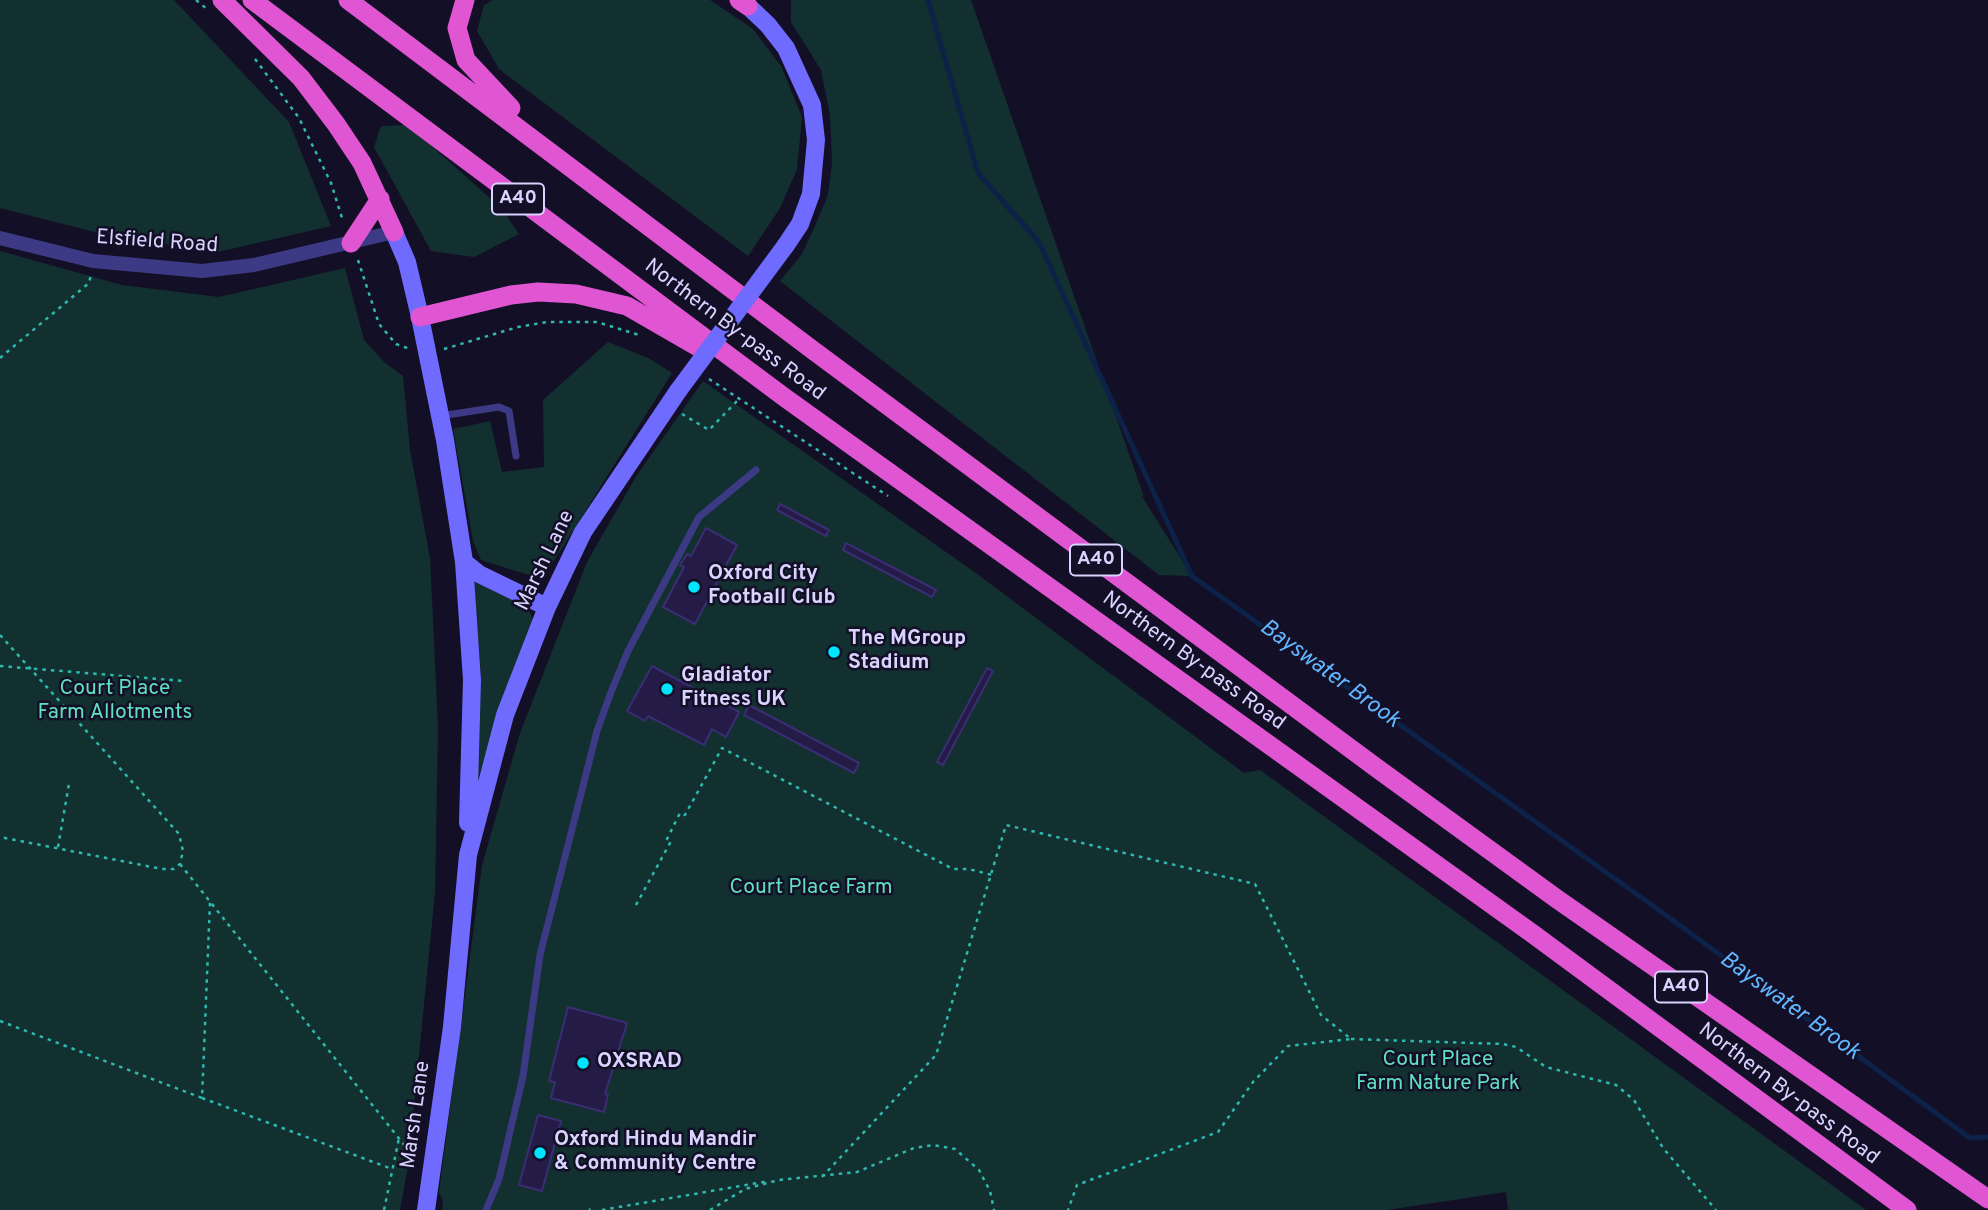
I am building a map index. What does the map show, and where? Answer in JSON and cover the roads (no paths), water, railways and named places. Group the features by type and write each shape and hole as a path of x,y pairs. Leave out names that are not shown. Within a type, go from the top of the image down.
{"highway":[{"name":"Northern By-pass Road","path":"253,0 784,397 1532,934 1907,1210"},
{"name":"Northern By-pass Road","path":"348,0 836,367 1479,842 1988,1199"},
{"path":"465,0 457,28 466,60 486,84 573,167"},
{"path":"218,8 301,78 343,134 380,199 394,232"},
{"path":"351,243 380,199"},
{"path":"420,317 529,293 589,297 627,306 784,397"}],"main road":[{"name":"Marsh Lane","path":"426,1210 452,1027 468,855 505,715 547,607 583,532 673,398 786,245 800,224 811,194 816,140 812,105 786,48 768,25 743,3"},
{"path":"394,232 407,262 420,317 440,416 464,562 472,680 468,855"},
{"path":"464,562 479,574 547,607"}],"street":[{"name":"Elsfield Road","path":"0,238 93,261 202,271 254,265 394,232"}],"lane":[{"path":"440,416 499,407 509,411 516,456"},
{"path":"486,1210 499,1179 523,1076 540,956 606,705 628,651 699,517 756,470"}],"waterway":[{"name":"Bayswater Brook","path":"928,0 978,173 1039,242 1192,576 1663,913 1970,1138 1988,1137"}],"place":[{"name":"Oxford City Football Club","path":"694,587"},
{"name":"The MGroup Stadium","path":"834,652"},
{"name":"Gladiator Fitness UK","path":"667,689"},
{"name":"OXSRAD","path":"583,1063"},
{"name":"Oxford Hindu Mandir & Community Centre","path":"540,1153"}],"park label":[{"name":"Court Place Farm Allotments","path":"115,702"},
{"name":"Court Place Farm","path":"811,889"},
{"name":"Court Place Farm Nature Park","path":"1438,1073"}]}
